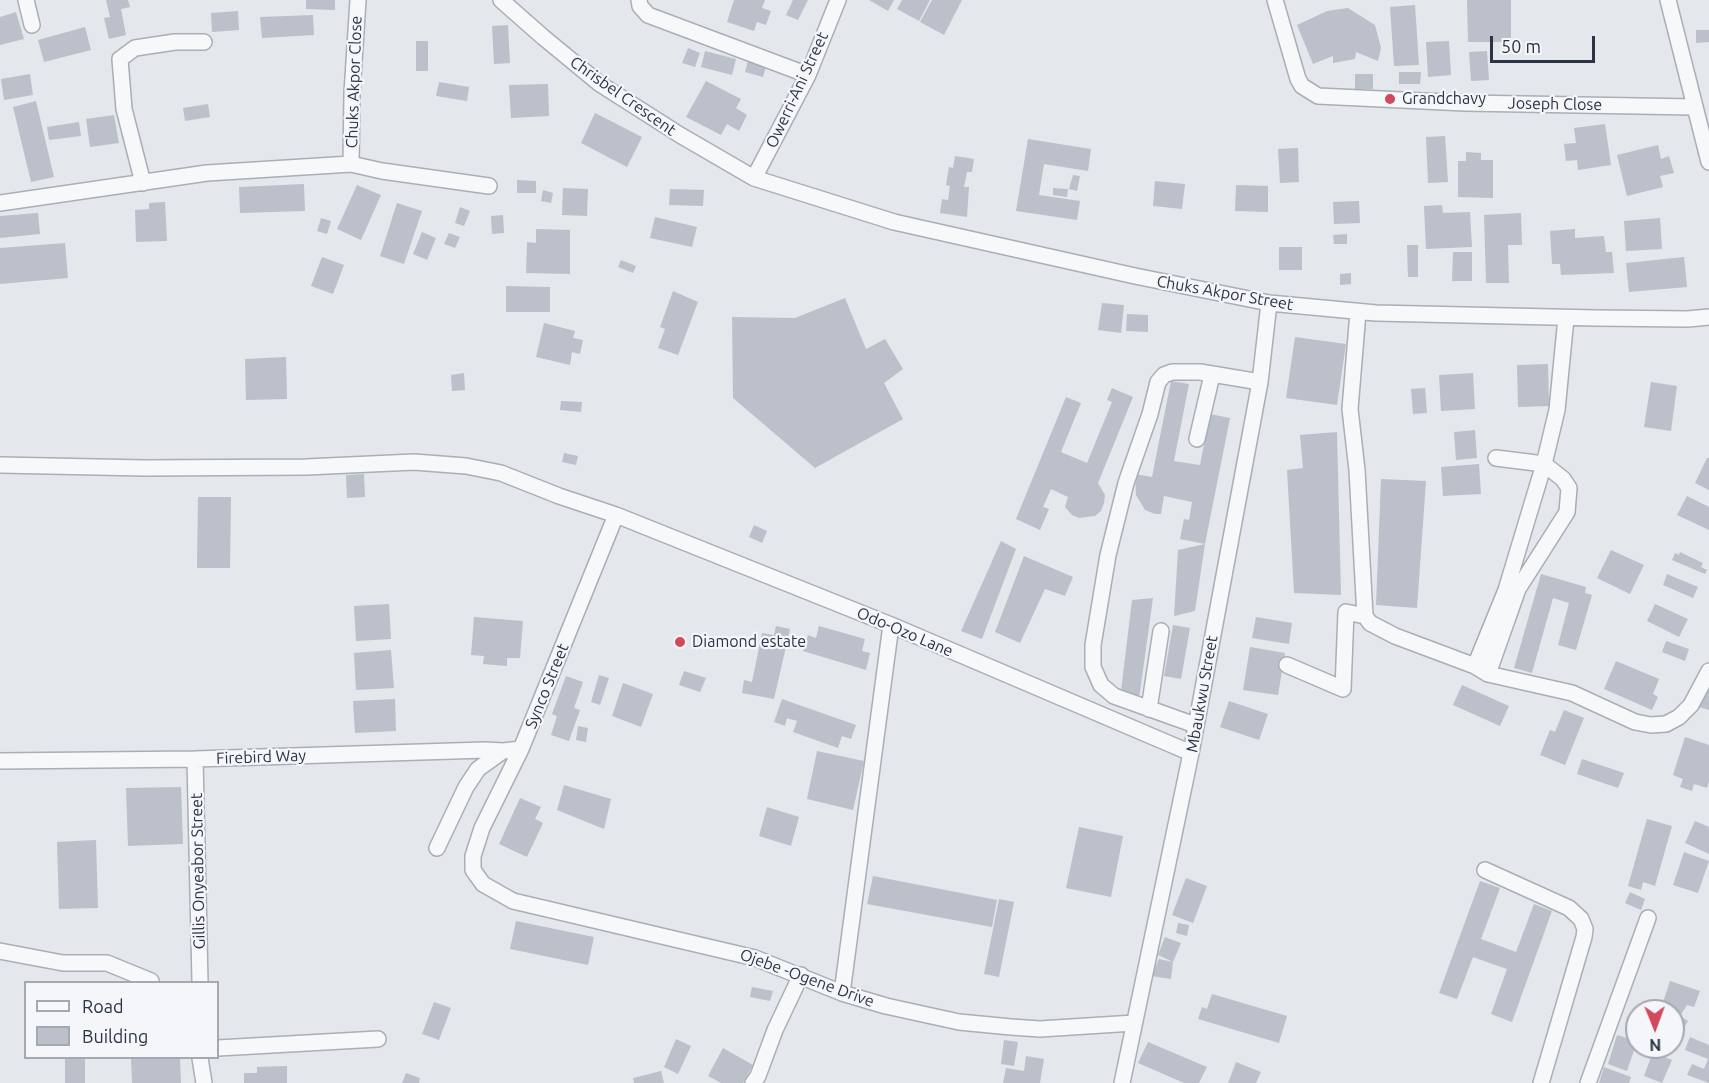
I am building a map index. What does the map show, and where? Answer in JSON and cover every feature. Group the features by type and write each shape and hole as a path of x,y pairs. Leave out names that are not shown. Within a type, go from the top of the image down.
{"street":[{"path":"26,0 32,25"},
{"name":"Chuks Akpor Close","path":"351,164 352,93 358,0"},
{"name":"Chrisbel Crescent","path":"501,0 543,38 600,84 680,135 754,178"},
{"path":"639,0 640,6 648,15 808,75"},
{"name":"Owerri-Ani Street","path":"754,178 808,75 838,0"},
{"name":"Joseph Close","path":"1275,0 1298,79 1302,86 1318,96 1465,103 1694,107"},
{"path":"1668,0 1709,162"},
{"path":"143,183 124,109 120,59 135,48 175,42 204,42"},
{"path":"0,203 207,173 351,164 382,171 489,186"},
{"name":"Chuks Akpor Street","path":"754,178 894,222 1135,276 1269,303 1358,312 1566,318 1688,319 1709,317"},
{"name":"Mbaukwu Street","path":"1122,1083 1191,753 1260,382 1269,303"},
{"path":"1358,312 1350,409 1357,470 1365,616"},
{"path":"1482,670 1544,464 1557,410 1566,318"},
{"path":"1196,725 1114,696 1101,685 1093,667 1093,645 1108,555 1126,483 1158,382 1164,375 1173,372 1200,372 1260,382"},
{"path":"1197,439 1212,375"},
{"path":"1482,670 1518,589 1567,512 1569,488 1567,483 1544,464 1496,458"},
{"name":"Odo-Ozo Lane","path":"0,465 306,467 414,462 466,466 501,473 558,496 616,515 891,625 1191,753"},
{"name":"Synco Street","path":"473,856 482,828 521,749 616,515"},
{"path":"1287,665 1343,689 1346,612 1365,616 1378,628 1395,636 1482,670 1572,693 1635,722 1651,725 1666,724 1691,705 1709,671"},
{"path":"842,993 891,625"},
{"path":"1149,709 1161,631"},
{"name":"Firebird Way","path":"0,761 195,759 521,749"},
{"path":"437,848 466,787 478,770 503,751"},
{"name":"Gillis Onyeabor Street","path":"195,759 200,981"},
{"name":"Ojebe -Ogene Drive","path":"473,856 473,870 483,884 513,901 735,952 763,960 842,993 886,1006 980,1025 1040,1029 1134,1023"},
{"path":"1485,870 1569,908 1581,919 1585,929 1541,1083"},
{"path":"1588,1083 1647,918"},
{"path":"0,951 63,963 107,963 151,981"},
{"path":"753,1083 801,975"},
{"path":"219,1048 378,1039"},
{"path":"201,1059 204,1083"}],"building":[{"path":"106,0 128,0 130,7 121,9 126,35 109,39 104,18 110,17"},
{"path":"306,0 335,0 335,10 306,9"},
{"path":"734,0 765,0 762,8 771,11 766,25 757,22 754,31 727,22"},
{"path":"793,0 808,0 798,20 786,15"},
{"path":"869,0 894,0 888,11"},
{"path":"902,0 930,0 919,21 897,9"},
{"path":"932,0 962,0 944,35 920,22"},
{"path":"1467,0 1511,0 1511,42 1468,42"},
{"path":"1415,5 1419,65 1394,66 1390,7"},
{"path":"1348,8 1375,25 1381,48 1378,61 1356,52 1355,59 1333,63 1333,56 1313,64 1297,25 1327,11"},
{"path":"238,11 239,30 212,32 211,13"},
{"path":"16,12 24,39 0,45 0,17"},
{"path":"313,15 314,35 262,38 260,17"},
{"path":"508,25 510,63 494,64 492,26"},
{"path":"85,27 91,50 44,62 38,40"},
{"path":"1696,30 1709,30 1709,42 1696,43"},
{"path":"416,41 428,41 428,71 416,71"},
{"path":"1449,41 1451,75 1428,77 1426,42"},
{"path":"688,48 700,53 695,67 682,63"},
{"path":"705,51 736,59 732,75 701,67"},
{"path":"1487,51 1489,80 1471,81 1469,52"},
{"path":"748,61 766,66 763,77 745,72"},
{"path":"1399,72 1421,72 1420,84 1399,84"},
{"path":"30,74 33,95 4,100 1,79"},
{"path":"1355,74 1373,74 1373,89 1355,89"},
{"path":"706,81 741,99 736,108 747,115 739,131 727,124 721,135 686,117"},
{"path":"439,82 469,87 467,101 436,96"},
{"path":"548,84 549,116 511,118 509,85"},
{"path":"36,101 54,177 31,182 13,107"},
{"path":"208,104 210,117 185,121 183,108"},
{"path":"595,113 642,137 627,167 581,143"},
{"path":"114,115 119,143 90,147 86,119"},
{"path":"79,122 81,136 49,140 47,127"},
{"path":"1605,124 1611,165 1578,170 1577,160 1566,161 1564,144 1576,143 1574,128"},
{"path":"1445,136 1448,182 1428,183 1426,137"},
{"path":"1028,139 1091,149 1088,171 1044,164 1039,195 1080,201 1077,220 1016,211"},
{"path":"1658,145 1661,159 1669,156 1674,173 1660,176 1663,187 1627,196 1617,155"},
{"path":"1298,148 1299,182 1280,183 1278,149"},
{"path":"1466,152 1481,153 1481,160 1493,160 1493,198 1458,197 1458,161 1466,161"},
{"path":"955,156 974,159 972,172 967,172 964,187 969,187 967,217 940,213 942,199 948,200 950,186 946,185 949,167 953,168"},
{"path":"1073,175 1080,176 1077,191 1069,189"},
{"path":"517,180 536,181 536,193 517,193"},
{"path":"1155,181 1185,184 1182,209 1153,206"},
{"path":"304,184 305,211 240,213 239,187"},
{"path":"357,185 381,195 361,240 337,229"},
{"path":"1236,185 1268,186 1268,212 1235,211"},
{"path":"563,188 588,189 587,216 562,215"},
{"path":"1053,188 1068,189 1067,197 1053,195"},
{"path":"670,189 704,190 703,206 669,205"},
{"path":"543,190 553,193 551,203 541,201"},
{"path":"1359,201 1360,223 1334,224 1333,202"},
{"path":"165,202 167,241 136,242 135,210 149,209 149,203"},
{"path":"397,203 422,211 404,264 380,256"},
{"path":"1442,205 1443,213 1470,212 1472,247 1426,249 1424,206"},
{"path":"460,207 470,211 464,226 455,223"},
{"path":"38,213 40,234 0,238 0,216"},
{"path":"1521,213 1522,245 1508,245 1509,283 1486,283 1484,215"},
{"path":"503,215 504,233 492,234 491,216"},
{"path":"655,217 697,227 692,247 650,238"},
{"path":"321,218 331,221 327,234 317,231"},
{"path":"1660,218 1662,249 1626,251 1624,221"},
{"path":"536,229 570,230 570,274 526,273 527,242 536,243"},
{"path":"1575,229 1575,238 1604,236 1606,252 1612,252 1614,273 1561,275 1560,264 1552,264 1550,231"},
{"path":"422,232 436,238 427,260 413,254"},
{"path":"449,233 460,237 455,248 444,244"},
{"path":"1347,234 1347,244 1334,244 1333,235"},
{"path":"65,243 68,278 0,284 0,248"},
{"path":"1407,245 1418,245 1418,277 1408,277"},
{"path":"1279,247 1302,247 1302,270 1279,270"},
{"path":"1453,252 1472,252 1472,281 1452,281"},
{"path":"322,257 344,265 333,294 311,286"},
{"path":"1684,257 1687,287 1629,292 1626,263"},
{"path":"621,260 636,266 633,273 618,267"},
{"path":"1351,273 1351,284 1340,285 1340,274"},
{"path":"506,286 550,287 550,312 506,312"},
{"path":"673,291 698,302 678,355 658,348 665,329 660,327"},
{"path":"845,298 866,349 885,339 903,369 884,383 903,419 815,468 733,398 732,317 795,318"},
{"path":"1102,303 1124,305 1121,333 1098,330"},
{"path":"1127,314 1148,315 1148,332 1126,331"},
{"path":"544,323 575,331 573,338 583,340 580,354 572,352 570,365 536,357"},
{"path":"1295,337 1346,344 1337,405 1286,398"},
{"path":"286,357 287,399 246,400 245,359"},
{"path":"1548,364 1549,406 1518,407 1517,365"},
{"path":"464,373 465,390 452,391 451,375"},
{"path":"1473,373 1475,409 1441,411 1439,375"},
{"path":"1171,381 1189,384 1174,461 1200,465 1210,414 1230,418 1205,544 1180,539 1184,519 1189,520 1192,502 1164,496 1161,514 1155,514 1145,510 1136,495 1135,474 1152,477"},
{"path":"1651,382 1677,386 1671,431 1644,427"},
{"path":"1112,388 1133,397 1098,483 1105,495 1101,511 1095,516 1079,518 1072,515 1065,507 1068,497 1051,489 1043,507 1049,509 1040,530 1016,519 1066,397 1081,403 1061,452 1087,463 1112,402 1107,400"},
{"path":"1425,388 1427,413 1413,414 1411,389"},
{"path":"561,401 582,402 581,412 560,410"},
{"path":"1475,430 1477,458 1456,460 1454,432"},
{"path":"1337,432 1341,595 1294,593 1287,470 1303,468 1300,435"},
{"path":"564,453 578,456 576,465 562,462"},
{"path":"1709,458 1709,490 1695,483"},
{"path":"1479,464 1481,494 1443,496 1441,467"},
{"path":"364,474 365,497 347,498 346,475"},
{"path":"1381,479 1426,481 1417,608 1376,605"},
{"path":"1687,496 1709,507 1709,530 1677,515"},
{"path":"198,497 231,497 230,568 197,568"},
{"path":"754,525 767,531 762,543 749,537"},
{"path":"1001,541 1016,549 982,639 961,631"},
{"path":"1205,544 1195,611 1174,616 1178,550"},
{"path":"1611,550 1644,565 1630,594 1597,578"},
{"path":"1680,552 1703,563 1701,567 1707,570 1705,574 1672,560 1675,553 1679,555"},
{"path":"1024,556 1073,577 1065,596 1045,589 1020,643 995,632"},
{"path":"1541,574 1586,587 1585,593 1592,595 1576,650 1558,645 1569,603 1553,598 1532,673 1514,668"},
{"path":"1667,574 1698,587 1693,598 1663,585"},
{"path":"1153,598 1139,699 1121,691 1132,600"},
{"path":"389,604 391,639 356,641 354,606"},
{"path":"1655,604 1688,619 1679,637 1647,621"},
{"path":"474,617 523,621 520,658 507,658 507,666 483,664 484,656 471,655"},
{"path":"1256,617 1292,623 1289,644 1252,638"},
{"path":"1173,625 1190,628 1181,679 1164,676"},
{"path":"776,626 790,629 774,699 742,693 744,680 752,682 762,633 774,635"},
{"path":"819,626 865,639 862,651 870,653 866,670 803,651 808,635 816,638"},
{"path":"1666,641 1689,649 1685,661 1662,652"},
{"path":"1250,647 1285,653 1278,695 1243,690"},
{"path":"391,650 394,688 356,690 354,653"},
{"path":"1616,661 1659,679 1653,694 1658,697 1652,710 1604,689"},
{"path":"684,671 706,678 700,692 679,685"},
{"path":"599,675 609,678 600,705 591,702"},
{"path":"566,676 583,682 574,708 580,710 569,741 551,735 557,716 552,714"},
{"path":"623,683 653,694 641,727 612,716"},
{"path":"1462,685 1509,706 1500,726 1453,705"},
{"path":"1706,686 1709,687 1709,710 1699,707"},
{"path":"395,699 396,731 355,733 353,701"},
{"path":"782,699 856,725 851,739 842,736 838,748 793,732 797,721 787,718 785,726 774,722"},
{"path":"1229,701 1268,714 1259,740 1220,727"},
{"path":"1564,710 1584,718 1565,765 1540,755 1550,730 1555,732"},
{"path":"578,726 588,728 586,742 576,740"},
{"path":"1685,737 1709,745 1707,788 1694,784 1692,791 1680,787 1683,779 1673,775"},
{"path":"817,751 864,761 853,810 807,799"},
{"path":"1582,759 1624,773 1618,788 1577,774"},
{"path":"564,785 611,799 604,829 557,810"},
{"path":"181,787 183,844 128,846 126,788"},
{"path":"520,798 541,807 535,819 543,823 527,857 499,844"},
{"path":"767,807 799,817 791,846 759,836"},
{"path":"1647,819 1672,826 1655,886 1643,882 1641,890 1628,886"},
{"path":"1695,821 1709,827 1709,854 1685,843"},
{"path":"1079,827 1123,836 1111,897 1066,888"},
{"path":"96,840 98,908 59,909 57,842"},
{"path":"1684,852 1709,861 1698,893 1673,885"},
{"path":"873,876 997,900 992,927 867,904"},
{"path":"1186,878 1207,886 1193,923 1172,915"},
{"path":"1480,881 1500,888 1481,939 1516,952 1534,904 1552,911 1512,1022 1491,1014 1507,969 1473,957 1457,999 1439,993"},
{"path":"1630,892 1645,899 1641,910 1625,903"},
{"path":"999,899 1014,902 999,977 984,974"},
{"path":"516,921 594,937 588,965 510,949"},
{"path":"1178,923 1189,925 1187,936 1176,933"},
{"path":"1165,937 1181,943 1173,962 1158,955"},
{"path":"1159,959 1173,962 1171,979 1151,976"},
{"path":"1670,981 1700,991 1694,1007 1687,1005 1685,1008 1685,999 1664,999"},
{"path":"752,987 773,991 770,1001 750,997"},
{"path":"1212,994 1287,1016 1279,1043 1198,1019 1202,1007 1207,1009"},
{"path":"434,1002 451,1008 439,1040 422,1034"},
{"path":"1617,1035 1625,1037 1625,1059 1631,1059 1627,1071 1608,1064"},
{"path":"1690,1037 1709,1045 1709,1083 1687,1075 1692,1064 1704,1069 1708,1059 1685,1050"},
{"path":"676,1039 691,1046 678,1074 664,1067"},
{"path":"1004,1040 1018,1042 1014,1066 1001,1064"},
{"path":"1148,1042 1207,1067 1199,1083 1184,1083 1138,1063"},
{"path":"723,1048 753,1065 743,1083 721,1083 708,1076"},
{"path":"1026,1056 1044,1059 1040,1083 1003,1083 1006,1068 1024,1071"},
{"path":"65,1059 85,1059 85,1083 65,1083"},
{"path":"131,1059 180,1059 181,1083 132,1083"},
{"path":"1650,1059 1672,1060 1662,1083 1644,1076"},
{"path":"1236,1062 1261,1072 1256,1083 1228,1083"},
{"path":"287,1066 287,1083 244,1083 244,1073 257,1073 257,1067"},
{"path":"1604,1067 1631,1077 1629,1083 1599,1083"},
{"path":"661,1071 664,1083 634,1083 633,1078"},
{"path":"406,1073 420,1078 419,1083 402,1083"}],"place":[{"name":"Grandchavy","path":"1390,99"},
{"name":"Diamond estate","path":"680,642"}]}
